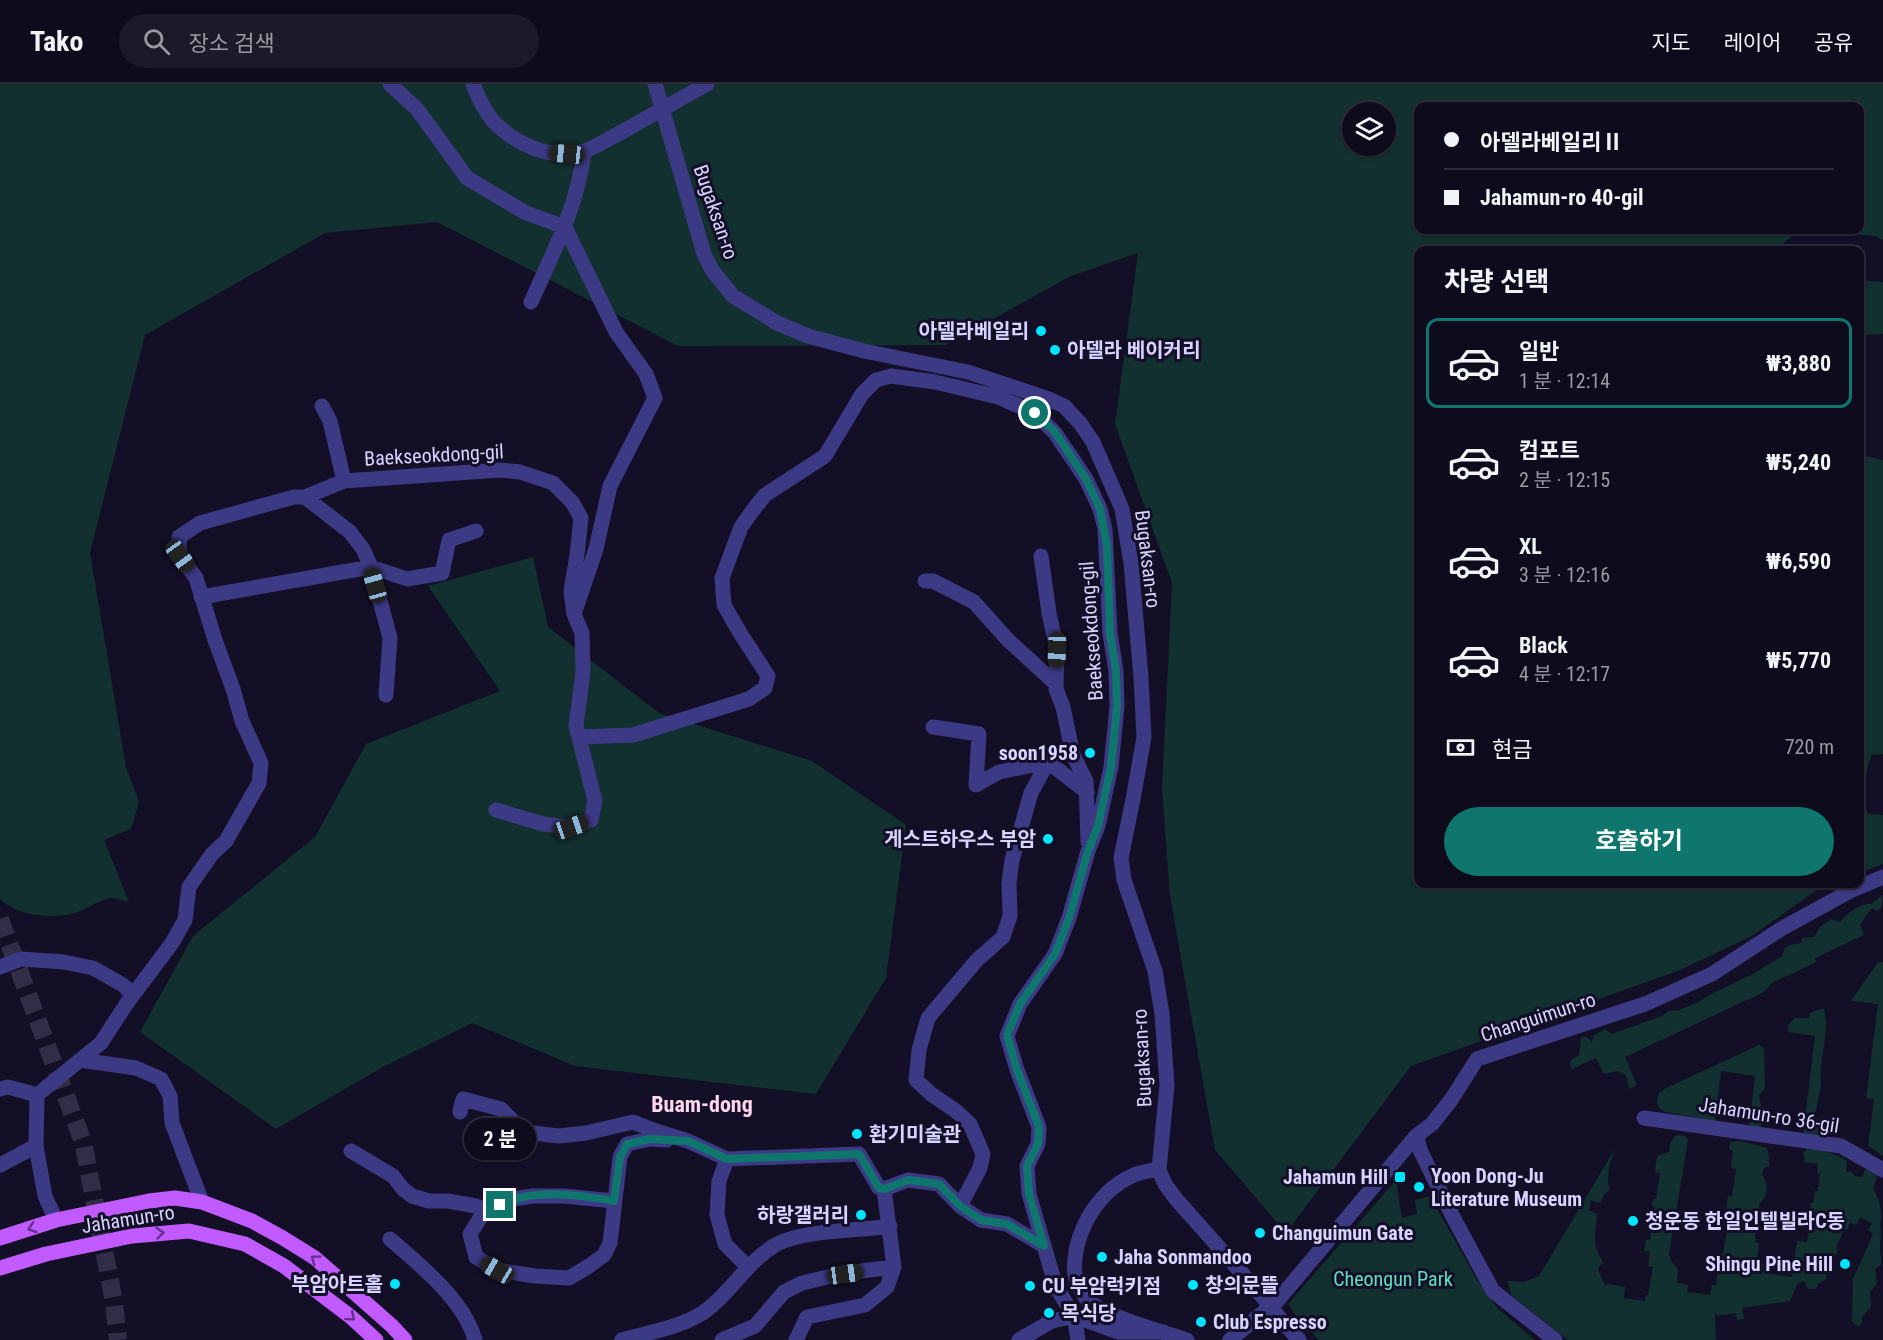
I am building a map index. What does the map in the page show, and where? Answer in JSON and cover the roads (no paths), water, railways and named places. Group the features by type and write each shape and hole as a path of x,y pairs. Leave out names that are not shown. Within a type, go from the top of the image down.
{"main road":[{"name":"Jahamun-ro","path":"0,1238 56,1220 149,1201 175,1198 202,1202 252,1221 315,1258 405,1340"},
{"name":"Jahamun-ro","path":"0,1268 46,1254 132,1236 189,1231 245,1244 284,1266 351,1317 376,1340"}],"street":[{"path":"390,84 417,109 467,178 526,213 565,227 616,332 646,374 656,398 610,486 596,549 574,614"},
{"path":"473,84 494,122 516,139 529,147 567,154 584,152 707,84"},
{"name":"Bugaksan-ro","path":"656,84 704,254 712,270 733,296 777,323 808,336 891,357 968,372 1064,406 1093,442 1107,471 1122,509 1131,563 1141,677 1144,737 1121,858 1124,880 1155,970 1162,1014 1167,1085 1159,1170"},
{"path":"531,302 565,227 582,172 584,152"},
{"name":"Baekseokdong-gil","path":"579,737 633,735 749,699 765,688 768,676 724,605 722,578 741,527 765,495 825,456 861,394 876,380 891,376 935,382 998,397 1035,413 1055,432 1086,479 1100,509 1106,541 1110,633 1116,671 1117,707 1111,767 1098,826 1088,851 1069,918 1055,954 1020,1004 1007,1035 1017,1070 1039,1127 1038,1144 1027,1166 1029,1194 1056,1287 1074,1316"},
{"path":"322,406 330,421 344,481"},
{"name":"Baekseokdong-gil","path":"37,1095 101,1043 172,943 185,920 189,887 212,854 226,841 259,783 261,763 242,721 196,578 180,556 179,537 200,523 294,497 304,497 344,481 500,470 520,472 553,483 572,502 580,518 571,591 574,614 582,633 583,672 576,726 595,801 591,820 571,827 543,824 496,810"},
{"path":"304,497 351,532 363,549 390,638 386,695"},
{"path":"201,597 370,567 407,579 442,573 449,540 476,531"},
{"path":"1041,556 1048,613 1057,650 1056,684 1074,755 1086,782 1088,851"},
{"path":"925,581 933,581 974,602 1008,640 1056,684"},
{"path":"933,727 979,734 976,785 999,771 1048,762 1087,792"},
{"path":"960,1206 980,1168 983,1154 970,1124 916,1080 919,1050 928,1018 976,960 1003,937 1010,916 1009,883 1012,860 1031,793 1048,762"},
{"name":"Changuimun-ro","path":"1864,885 1883,877"},
{"name":"Changuimun-ro","path":"1230,1340 1278,1300 1416,1136 1432,1124 1451,1100 1477,1059 1645,1004 1702,979 1781,929 1857,888"},
{"path":"0,967 21,959 64,962 93,968 123,986 133,995"},
{"name":"Jahamun-ro","path":"80,1060 136,1068 161,1079 170,1096 172,1122 202,1202"},
{"path":"0,1089 8,1087 37,1095 36,1146 45,1196 56,1220"},
{"path":"460,1112 463,1099 501,1109 524,1132 559,1136 633,1122 688,1141 727,1159 859,1154 879,1188 885,1189 908,1180 939,1184 960,1206 981,1220 1007,1224 1044,1246"},
{"name":"Jahamun-ro 36-gil","path":"1644,1118 1840,1146 1883,1170"},
{"path":"1416,1136 1421,1152 1453,1217 1493,1291 1555,1340"},
{"path":"614,1201 564,1196 512,1199 482,1215 470,1234 476,1257 497,1270 569,1278 604,1255 610,1243 620,1157 627,1144 650,1139 688,1141"},
{"path":"0,1165 36,1146"},
{"path":"351,1151 393,1176 412,1196 429,1201 448,1201 476,1206 489,1211"},
{"path":"727,1159 719,1181 717,1215 724,1244 748,1267"},
{"path":"1187,1340 1101,1309 1087,1299 1076,1283 1073,1271 1081,1232 1098,1201 1119,1183 1132,1175 1148,1170 1159,1170 1165,1184 1176,1199 1299,1340"},
{"path":"796,1340 807,1317 865,1305 887,1287 894,1267 885,1189"},
{"path":"622,1340 679,1324 706,1311 734,1285 748,1267 779,1243 800,1236 890,1226"},
{"path":"390,1239 430,1273 449,1294 472,1331 475,1340"},
{"path":"722,1340 754,1326 784,1292 801,1283 894,1267"},
{"path":"1018,1340 1052,1321 1074,1316 1118,1332 1163,1332"},
{"path":"1074,1316 1078,1340"}],"tunnel":[{"path":"0,919 83,1142 114,1302 118,1340"}],"place":[{"name":"아델라베일리","path":"1041,331"},
{"name":"아델라 베이커리","path":"1055,350"},
{"name":"soon1958","path":"1090,753"},
{"name":"게스트하우스 부암","path":"1048,839"},
{"name":"환기미술관","path":"857,1134"},
{"name":"Jahamun Hill","path":"1400,1177"},
{"name":"Yoon Dong-Ju Literature Museum","path":"1419,1187"},
{"name":"하랑갤러리","path":"861,1215"},
{"name":"청운동 한일인텔빌라C동","path":"1633,1221"},
{"name":"Changuimun Gate","path":"1260,1233"},
{"name":"Jaha Sonmandoo","path":"1102,1257"},
{"name":"Shingu Pine Hill","path":"1845,1264"},
{"name":"부암아트홀","path":"395,1284"},
{"name":"창의문뜰","path":"1193,1285"},
{"name":"CU 부암럭키점","path":"1030,1286"},
{"name":"목식당","path":"1049,1313"},
{"name":"Club Espresso","path":"1201,1322"}],"district":[{"name":"Buam-dong","path":"702,1104"}],"park label":[{"name":"Cheongun Park","path":"1393,1279"}]}
